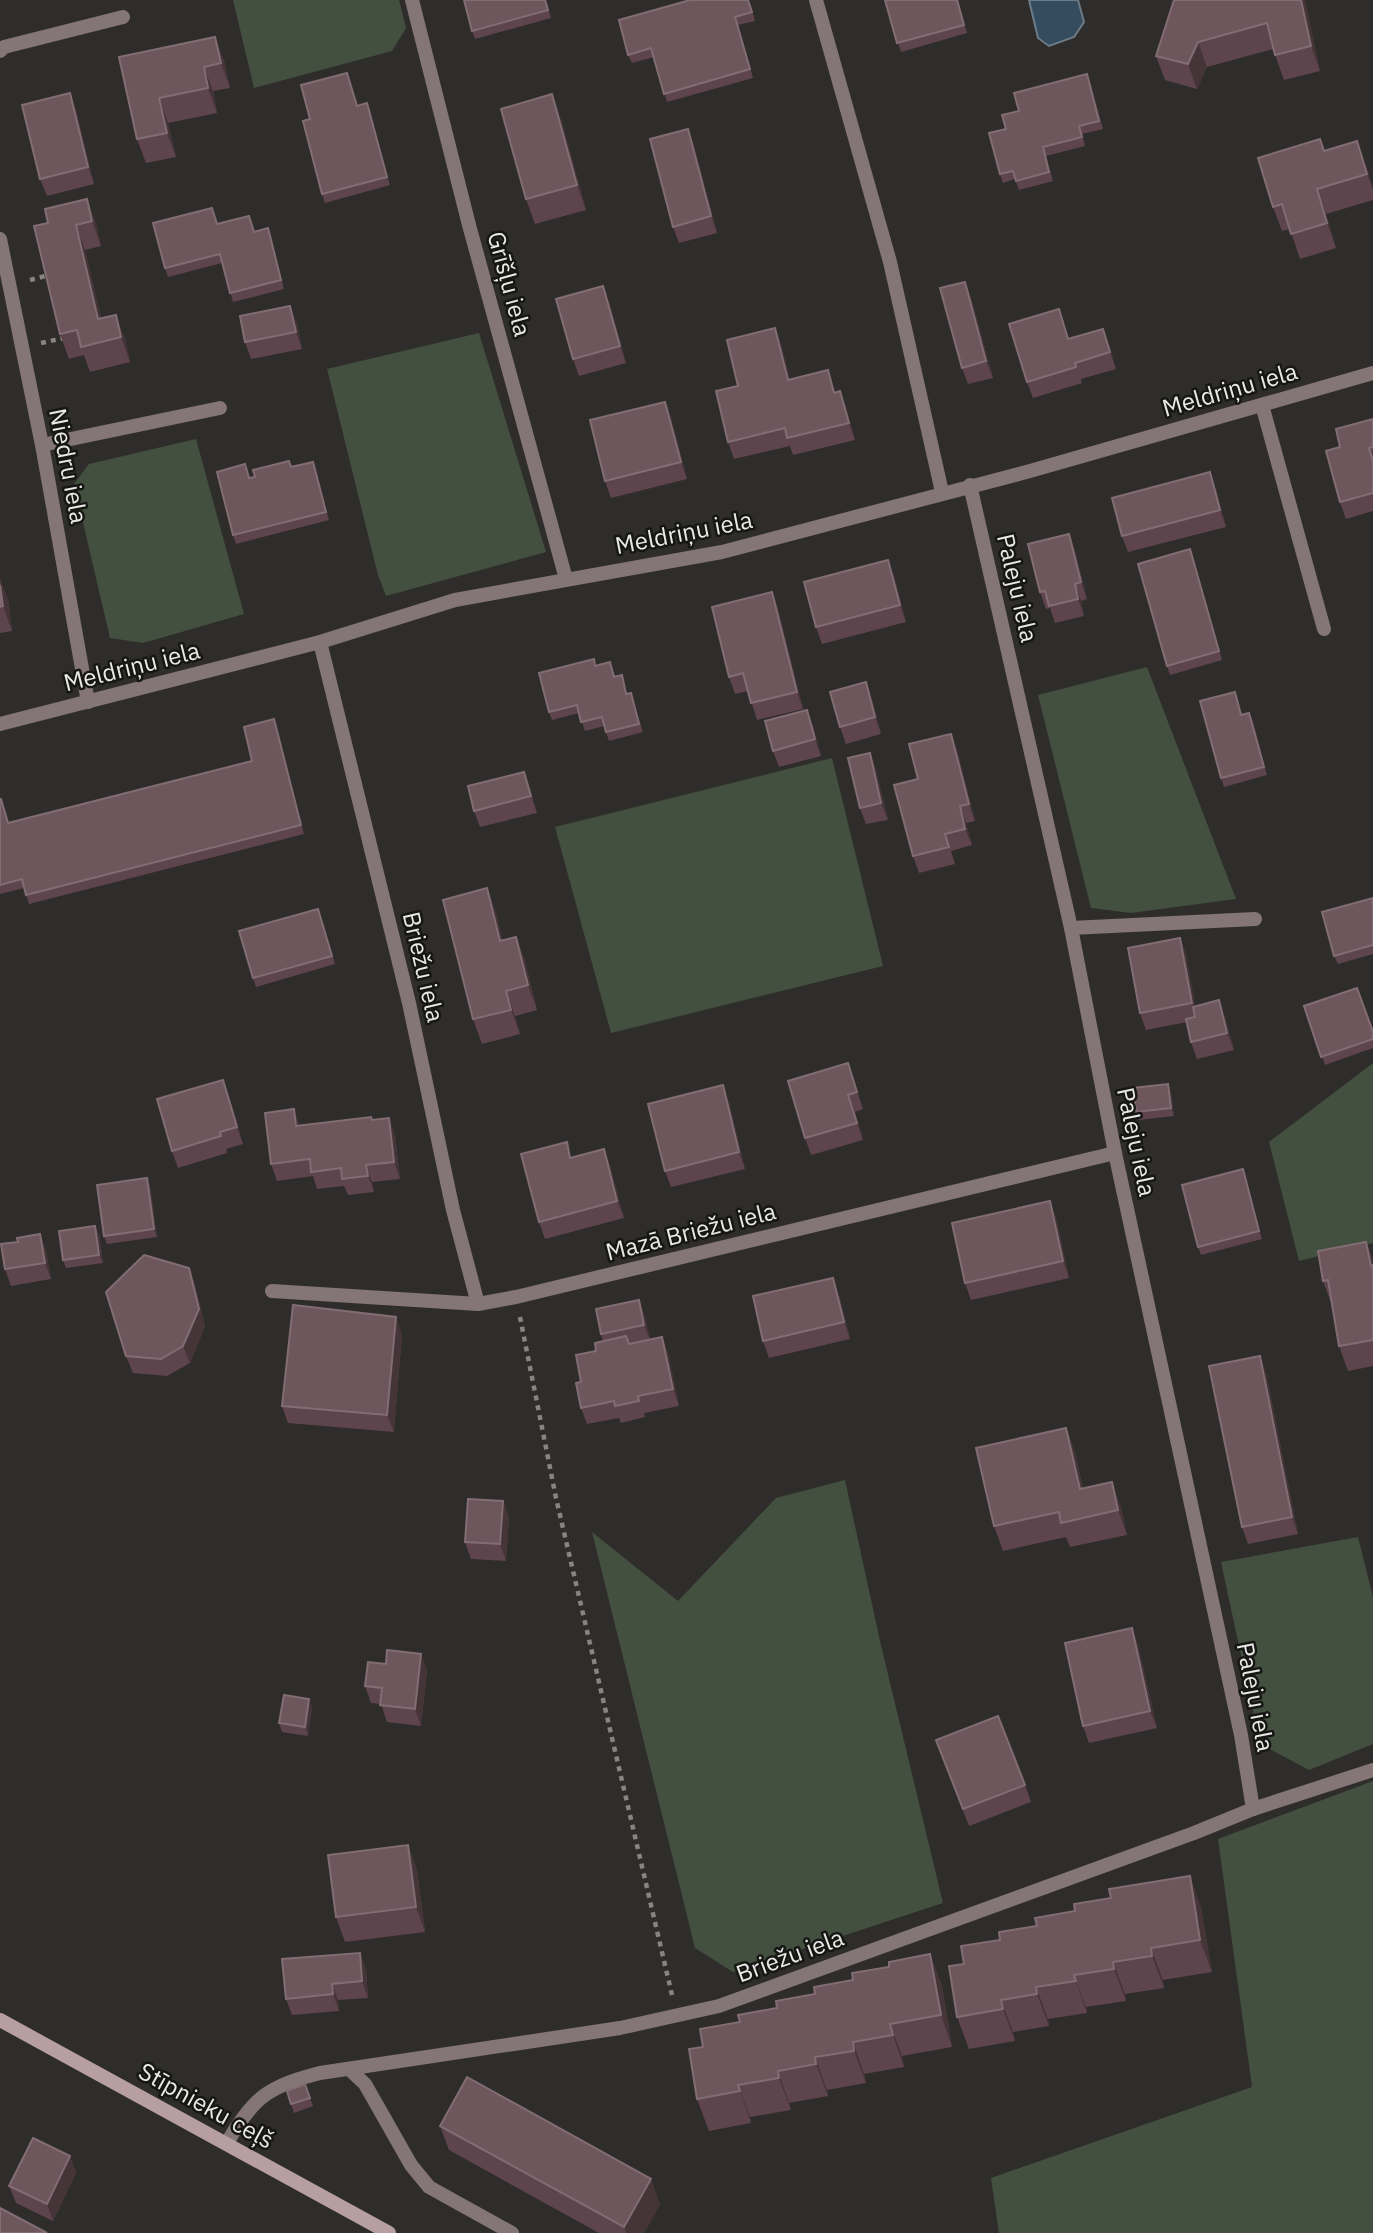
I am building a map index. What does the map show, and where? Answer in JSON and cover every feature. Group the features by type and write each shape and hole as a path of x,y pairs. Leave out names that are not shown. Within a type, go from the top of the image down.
{"main road":[{"name":"Stīpnieku ceļš","path":"0,2020 389,2233"}],"street":[{"name":"Grīšļu iela","path":"412,0 469,225 566,579"},
{"path":"816,0 890,262 942,492"},
{"path":"0,51 4,47 123,17"},
{"name":"Niedru iela","path":"0,239 42,445 88,702"},
{"name":"Meldriņu iela","path":"0,724 320,642 455,600 722,552 1030,471 1373,373"},
{"path":"1262,405 1324,629"},
{"path":"42,445 220,408"},
{"name":"Paleju iela","path":"970,485 1071,928 1115,1153 1241,1735 1253,1810"},
{"name":"Briežu iela","path":"320,642 410,1003 453,1210 478,1304"},
{"path":"1071,928 1255,919"},
{"name":"Mazā Briežu iela","path":"272,1291 478,1304 1115,1153"},
{"name":"Briežu iela","path":"227,2143 243,2115 263,2094 293,2080 620,2028 719,2006 1253,1810 1373,1770"},
{"path":"350,2070 365,2084 411,2165 429,2187 512,2233"}],"path":[{"path":"516,1297 556,1498 677,2016"}],"green space":[{"path":"233,0 399,0 406,28 392,51 254,88"},
{"path":"479,333 546,552 386,596 378,575 327,369"},
{"path":"196,439 244,614 143,643 110,638 74,484 89,464"},
{"path":"1147,667 1236,899 1131,913 1091,908 1038,695"},
{"path":"832,758 883,966 611,1033 555,827"},
{"path":"1373,1063 1373,1243 1299,1261 1269,1142"},
{"path":"845,1480 880,1641 943,1903 733,1972 695,1948 592,1532 678,1601 776,1498"},
{"path":"1358,1537 1373,1597 1373,1744 1309,1770 1260,1744 1221,1562"},
{"path":"1373,1781 1373,2233 999,2233 991,2178 1252,2087 1218,1839"}],"water":[{"path":"1029,0 1078,0 1084,22 1074,37 1049,46 1038,38"}],"building":[{"path":"464,0 545,0 548,10 472,31"},
{"path":"690,0 748,0 752,12 735,17 750,69 664,94 651,48 628,55 619,20"},
{"path":"885,0 957,0 964,25 897,43"},
{"path":"1174,0 1301,0 1311,46 1275,55 1267,23 1198,42 1188,64 1156,56"},
{"path":"215,37 221,63 204,67 208,88 159,98 167,133 137,139 119,57"},
{"path":"347,73 357,106 367,103 387,177 322,194 303,121 310,119 301,85"},
{"path":"1087,74 1099,121 1079,126 1082,137 1043,147 1049,172 1016,181 1013,171 1000,174 989,133 1006,129 1002,115 1019,111 1014,93"},
{"path":"70,93 88,167 40,179 22,105"},
{"path":"552,94 577,185 526,199 501,109"},
{"path":"688,129 711,216 673,227 650,139"},
{"path":"1320,139 1324,151 1357,141 1367,174 1317,189 1327,223 1291,234 1282,204 1273,207 1258,158"},
{"path":"87,199 92,221 76,225 98,319 116,315 121,337 81,347 77,330 60,334 34,226 48,223 45,209"},
{"path":"212,208 217,224 249,216 254,232 268,228 281,280 230,293 220,254 165,268 153,223"},
{"path":"965,282 986,361 962,368 940,288"},
{"path":"603,286 620,346 573,359 556,299"},
{"path":"290,306 296,332 245,342 240,316"},
{"path":"1059,309 1068,339 1103,329 1110,352 1075,363 1076,367 1027,382 1009,324"},
{"path":"775,328 788,380 828,370 834,393 840,391 849,423 787,438 785,428 728,442 716,391 738,386 727,340"},
{"path":"665,402 681,462 605,481 590,420"},
{"path":"1373,419 1373,447 1369,448 1373,462 1373,493 1340,502 1326,451 1340,447 1336,429"},
{"path":"289,461 291,467 313,462 326,512 233,535 217,472 245,464 249,478 255,477 253,470"},
{"path":"1210,472 1220,510 1122,536 1112,498"},
{"path":"1069,534 1081,582 1075,584 1078,599 1049,606 1045,591 1040,592 1028,544"},
{"path":"1190,549 1219,651 1167,666 1138,564"},
{"path":"888,560 900,605 816,627 804,582"},
{"path":"0,585 3,606 0,607"},
{"path":"772,592 797,692 751,703 743,673 729,677 712,607"},
{"path":"594,659 595,666 610,662 614,677 622,675 626,694 631,693 639,724 606,732 602,717 581,722 577,705 549,712 539,673"},
{"path":"866,682 875,717 840,727 830,692"},
{"path":"1235,692 1241,715 1249,713 1264,767 1221,778 1200,701"},
{"path":"807,710 815,739 773,751 765,721"},
{"path":"274,719 301,825 26,895 22,879 0,885 0,799 8,823 252,761 244,727"},
{"path":"951,734 969,804 960,806 965,829 945,834 949,847 913,856 894,785 918,779 909,744"},
{"path":"870,753 881,803 860,808 848,758"},
{"path":"524,772 531,796 474,811 468,786"},
{"path":"487,888 500,941 516,937 528,985 506,991 511,1010 473,1019 443,900"},
{"path":"1373,898 1373,945 1334,956 1322,912"},
{"path":"318,909 332,956 253,978 239,931"},
{"path":"1180,938 1192,1003 1140,1013 1128,948"},
{"path":"1357,988 1373,1039 1321,1057 1304,1006"},
{"path":"1219,1000 1227,1033 1191,1042 1186,1019 1195,1017 1193,1007"},
{"path":"848,1063 857,1092 848,1095 857,1123 805,1138 788,1081"},
{"path":"223,1080 237,1127 220,1132 221,1136 172,1151 157,1099"},
{"path":"1168,1084 1171,1108 1136,1112 1133,1088"},
{"path":"723,1085 739,1152 665,1171 648,1104"},
{"path":"294,1109 296,1126 371,1117 372,1120 389,1118 394,1162 366,1165 368,1176 342,1179 341,1168 311,1172 310,1159 271,1164 265,1113"},
{"path":"567,1142 570,1158 604,1149 617,1201 539,1222 521,1154"},
{"path":"1243,1169 1259,1231 1198,1247 1182,1185"},
{"path":"147,1178 154,1229 104,1236 97,1185"},
{"path":"1050,1201 1063,1261 965,1283 952,1223"},
{"path":"95,1226 99,1255 63,1260 59,1231"},
{"path":"40,1234 45,1263 5,1269 1,1244 18,1242 17,1238"},
{"path":"1366,1242 1371,1266 1373,1265 1373,1340 1339,1346 1328,1280 1323,1281 1318,1251"},
{"path":"144,1255 189,1268 199,1309 183,1346 161,1359 126,1356 106,1292"},
{"path":"833,1278 844,1322 763,1341 753,1296"},
{"path":"639,1300 644,1325 601,1334 596,1309"},
{"path":"293,1305 396,1317 387,1415 282,1406"},
{"path":"626,1336 629,1344 662,1337 673,1389 638,1396 639,1401 615,1406 614,1401 581,1408 576,1383 581,1382 576,1355 596,1351 595,1343"},
{"path":"1260,1356 1292,1517 1242,1527 1209,1366"},
{"path":"1066,1428 1080,1489 1112,1482 1118,1510 1061,1523 1059,1512 994,1526 976,1448"},
{"path":"468,1499 503,1501 500,1544 465,1542"},
{"path":"1132,1628 1150,1711 1083,1726 1065,1643"},
{"path":"387,1650 421,1654 415,1709 380,1705 382,1688 365,1686 368,1662 386,1664"},
{"path":"284,1695 309,1699 305,1727 279,1723"},
{"path":"998,1716 1025,1785 963,1809 936,1740"},
{"path":"408,1845 416,1907 336,1917 328,1855"},
{"path":"1190,1876 1200,1940 1151,1948 1152,1956 1113,1962 1114,1969 1074,1975 1076,1981 1036,1987 1037,1994 1001,2000 1003,2009 957,2017 949,1966 964,1964 961,1946 1000,1940 999,1932 1037,1926 1035,1918 1075,1911 1074,1904 1111,1898 1109,1889"},
{"path":"360,1953 362,1981 332,1984 333,1994 286,1999 282,1959"},
{"path":"930,1954 941,2015 890,2024 893,2035 853,2042 854,2051 815,2057 816,2064 778,2071 779,2078 738,2085 740,2091 697,2099 689,2049 703,2047 700,2029 740,2022 738,2015 777,2008 776,2001 815,1994 814,1987 853,1980 852,1973 889,1967 889,1962"},
{"path":"467,2077 651,2179 624,2227 440,2126"},
{"path":"305,2084 310,2098 291,2104 287,2091"},
{"path":"33,2138 70,2156 47,2204 9,2186"},
{"path":"0,2208 47,2233 0,2233"}]}
